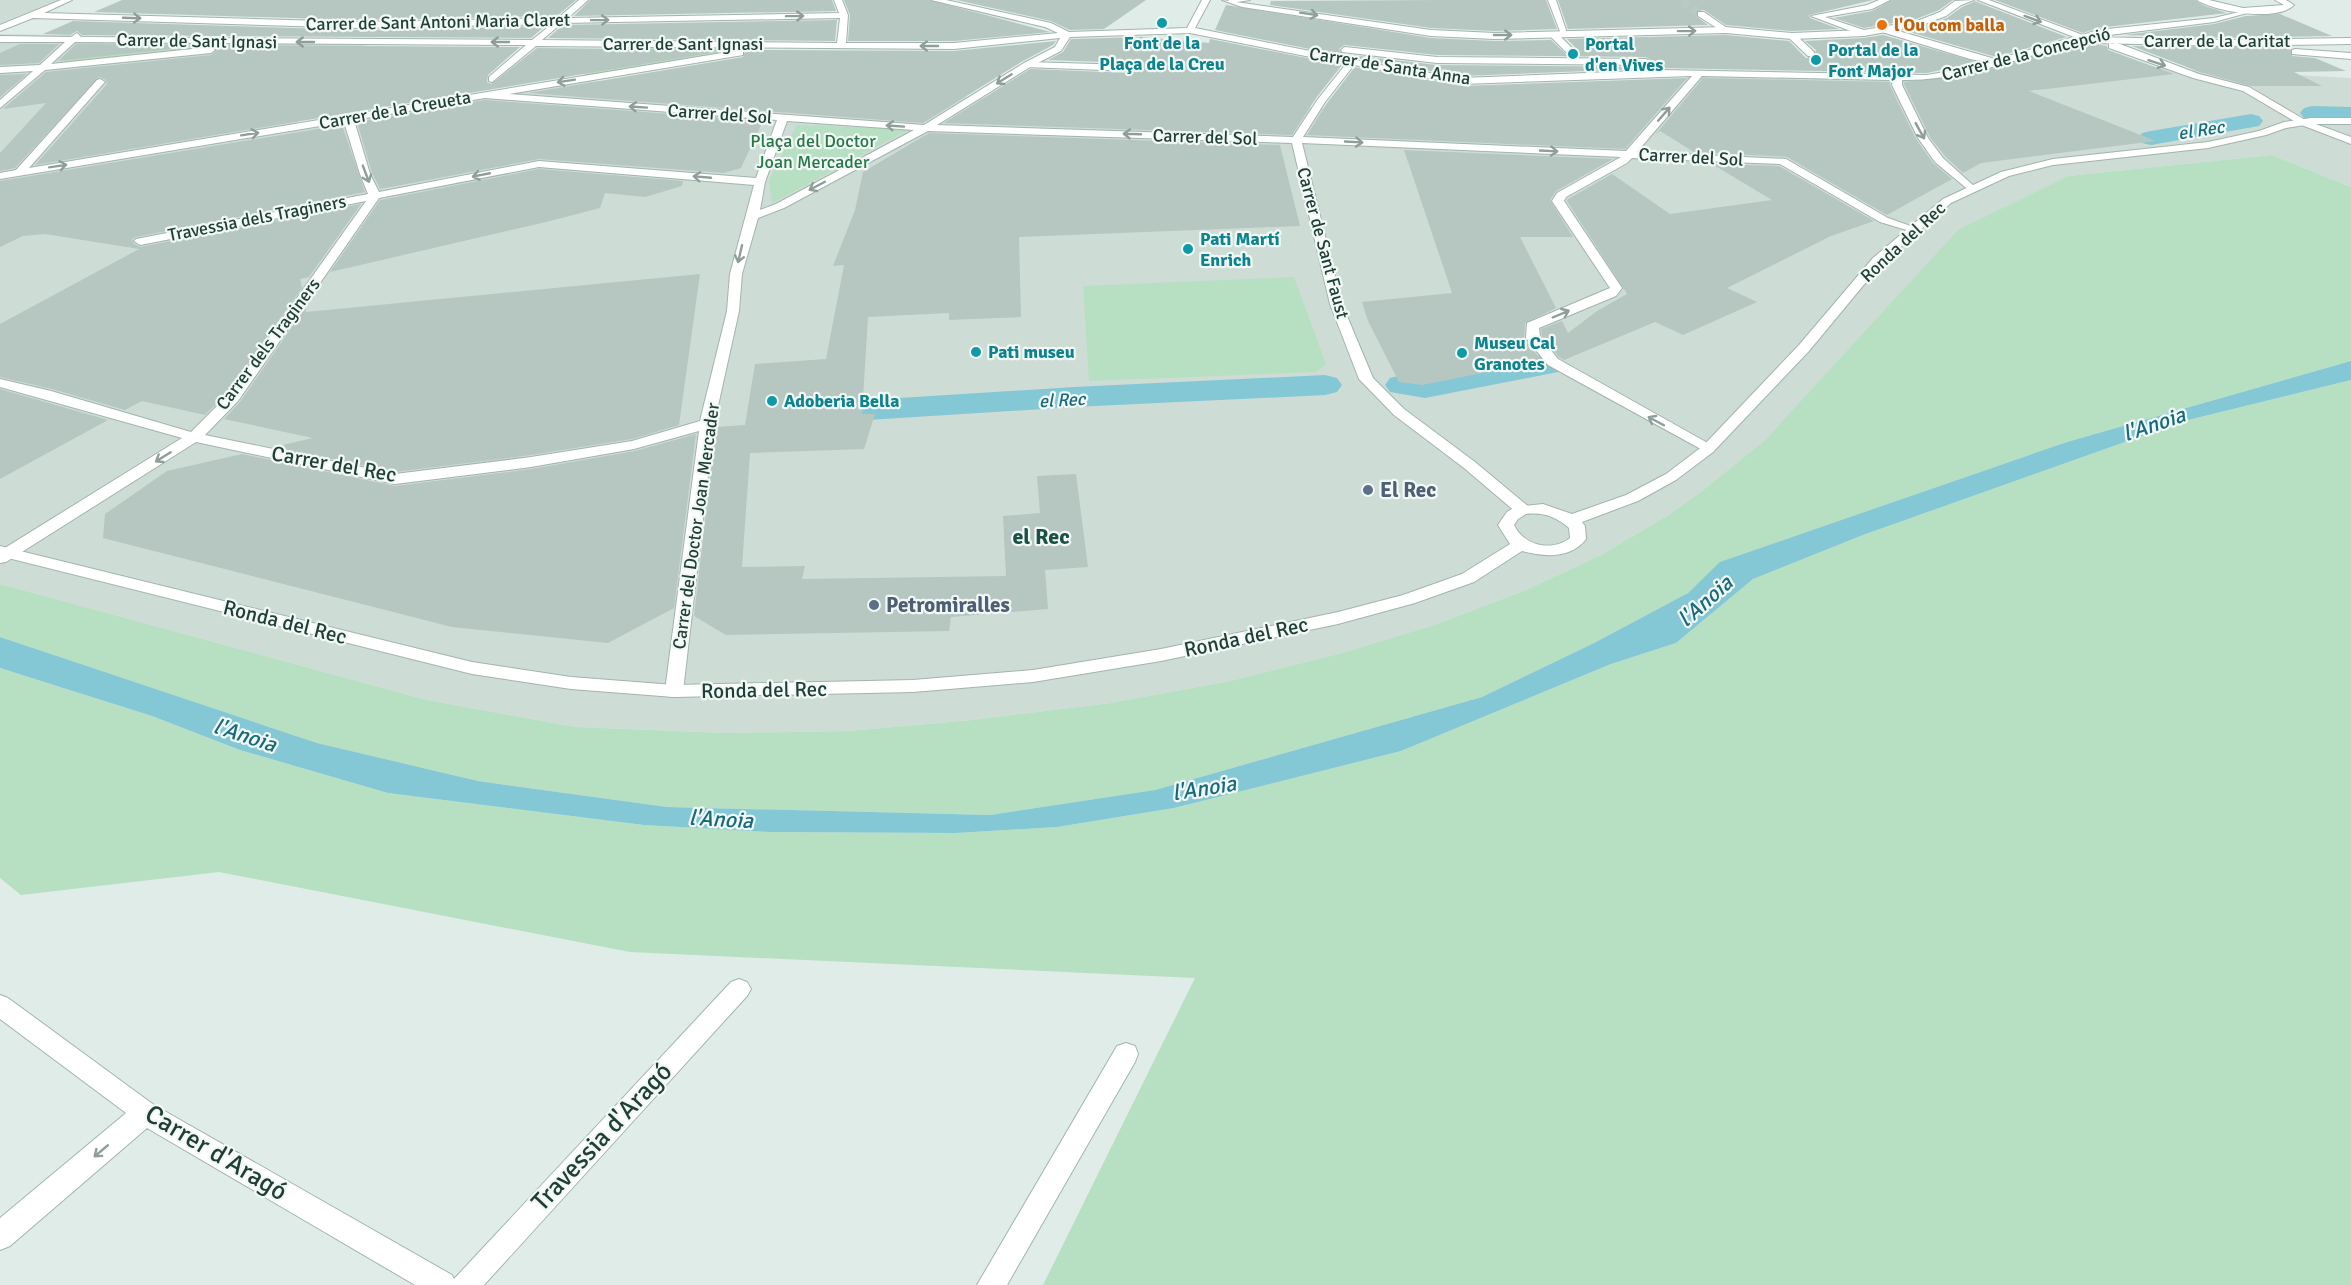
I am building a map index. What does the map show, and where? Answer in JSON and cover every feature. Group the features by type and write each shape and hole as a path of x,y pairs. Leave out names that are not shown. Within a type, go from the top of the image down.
{"street":[{"path":"0,28 68,0"},
{"path":"492,79 584,0"},
{"path":"838,0 844,15 841,45"},
{"path":"935,0 1048,25 1068,34"},
{"path":"1191,28 1206,0"},
{"path":"1226,0 1242,5 1431,33 1554,35 1726,30 1793,37 1885,30 1932,20 1958,3 1970,0"},
{"path":"1231,1 1246,0"},
{"path":"1552,0 1565,34"},
{"path":"1864,33 1815,16 1869,7 1886,0"},
{"path":"1982,0 2084,38"},
{"path":"2201,0 2229,11 2243,13 2286,8 2290,5 2280,0"},
{"path":"1827,2 1843,11"},
{"name":"Carrer de la Concepció","path":"1699,74 1898,78 1947,76 2097,33 2214,20 2243,13"},
{"path":"1701,14 1726,30"},
{"name":"Carrer de Sant Antoni Maria Claret","path":"31,15 359,25 844,15"},
{"path":"90,25 99,17"},
{"path":"789,45 954,46 1068,34 1153,33 1191,28 1229,30 1341,50 1437,60 1507,63 1575,56 1684,66"},
{"name":"Carrer de Santa Anna","path":"1191,28 1352,62 1462,81 1632,73 1699,74"},
{"path":"1885,30 1974,57 1998,61"},
{"path":"0,105 82,32"},
{"path":"753,216 780,206 926,128 1027,65 1058,49 1068,34"},
{"path":"1554,35 1575,56"},
{"path":"1793,37 1811,54"},
{"name":"Carrer de la Caritat","path":"2084,38 2225,43 2351,41"},
{"name":"Carrer de Sant Ignasi","path":"0,39 789,45"},
{"path":"0,70 79,65 272,41"},
{"path":"2142,41 2138,44 2112,46 2196,76 2246,89 2302,122 2351,141"},
{"path":"2307,41 2337,55"},
{"path":"2225,43 2251,48 2350,56"},
{"name":"Carrer de la Creueta","path":"0,176 789,45"},
{"name":"Carrer de Sant Faust","path":"1352,62 1321,101 1296,140 1336,304 1366,379 1404,415 1477,471 1522,510"},
{"path":"1027,65 1131,68"},
{"path":"1414,74 1482,76 1610,67 1684,66 1821,68 1924,73 1982,66"},
{"path":"1699,74 1623,161 1561,195 1558,201 1616,288 1612,292 1532,326 1533,338 1553,362 1708,449"},
{"path":"1898,78 1898,85 1923,138 1939,160 1971,189"},
{"path":"19,173 100,82"},
{"name":"Carrer del Sol","path":"481,95 926,128 1296,140 1782,161 1884,220 1913,229"},
{"path":"348,118 365,174 375,196"},
{"name":"Carrer del Doctor Joan Mercader","path":"674,691 707,424 733,311 736,274 742,247 753,216 760,182 783,118"},
{"name":"Ronda del Rec","path":"1571,520 1632,498 1671,477 1708,449 1803,348 1876,261 1947,201 2005,174 2053,162 2208,145 2302,122 2351,121"},
{"name":"Travessia dels Traginers","path":"140,241 539,164 760,182"},
{"name":"Carrer dels Traginers","path":"3,554 194,437 233,398 375,196"},
{"name":"Carrer del Rec","path":"0,383 194,437 395,479 531,462 634,445 707,424"},
{"path":"1543,509 1563,514 1571,520 1579,533 1573,545 1554,550 1543,550 1521,544 1512,538 1506,525 1508,518 1522,510 1543,509"},
{"name":"Ronda del Rec","path":"3,554 472,668 571,683 674,691 913,687 1033,676 1161,655 1338,618 1410,598 1468,578 1521,544"},
{"name":"Travessia d'Aragó","path":"465,1285 739,989"},
{"name":"Carrer d'Aragó","path":"0,1005 145,1113 442,1285"},
{"path":"991,1285 1126,1054"},
{"path":"0,1236 145,1113"}],"shaded area":[{"path":"0,0 61,0 0,25"},
{"path":"0,34 370,40 296,124 563,80 967,97 1328,108 1654,113 1689,75 1943,81 1991,74 2033,91 2159,68 2351,78 2351,187 2272,155 2068,176 1958,231 1765,440 1670,514 1601,555 1526,590 1437,624 1342,653 1230,681 1111,703 972,720 849,731 725,733 576,727 427,700 0,584"}],"green space":[{"path":"96,43 219,44 209,49 67,63 63,61 85,45"},
{"path":"610,46 745,46 743,51 583,76"},
{"name":"Plaça del Doctor Joan Mercader","path":"797,125 910,129 772,203 769,180"},
{"path":"2272,155 2351,187 2351,361 2067,442 1721,562 1688,593 1594,643 1482,697 1155,790 990,815 667,807 478,781 317,743 0,637 0,584 427,700 576,727 725,733 849,731 972,720 1111,703 1230,681 1342,653 1437,624 1526,590 1601,555 1670,514 1765,440 1958,230 2068,176"},
{"path":"1294,277 1326,364 1316,372 1089,381 1083,286"},
{"path":"2351,380 2351,1285 1043,1285 1195,978 630,952 219,872 21,895 0,878 0,668 152,716 240,750 388,793 644,825 769,832 956,833 1057,827 1174,808 1401,751 1611,664 1676,643 1753,579 1863,535 2184,421"}],"water":[{"name":"l'Anoia","path":"2351,361 2351,380 2184,421 1863,535 1753,579 1676,643 1611,664 1401,751 1174,808 1057,827 956,833 769,832 644,825 388,793 240,750 152,716 0,668 0,637 317,743 478,781 667,807 990,815 1155,790 1482,697 1594,643 1688,593 1720,562 2067,442"}],"building":[{"path":"122,0 576,0 557,16 359,20 94,12"},
{"path":"590,0 832,0 836,11 574,16"},
{"path":"844,0 929,0 1050,32 954,41 848,41 850,15"},
{"path":"957,0 1146,0 1104,29 1070,30 1051,21"},
{"path":"1546,0 1557,29 1495,31 1431,28 1270,5 1271,1"},
{"path":"1558,0 1873,0 1809,15 1810,18 1839,29 1792,31 1726,25 1704,10 1696,10 1696,16 1708,25 1568,29"},
{"path":"1892,0 1953,0 1939,10 1916,19 1864,28 1834,18 1872,11"},
{"path":"1995,0 2195,0 2227,13 2097,28 2083,33"},
{"path":"1976,1 2067,37 1996,57 1906,31 1947,18 1962,7"},
{"path":"1226,5 1431,38 1495,41 1551,40 1566,54 1574,52 1574,46 1567,39 1726,35 1789,41 1806,58 1814,58 1816,50 1805,41 1883,35 1977,62 1927,73 1662,68 1462,76 1380,63 1215,30","holes":["1345,45 1437,55 1646,57 1652,62 1646,67 1437,65 1342,54 1339,49"]},
{"path":"2280,14 2332,36 2225,38 2124,35 2214,24 2246,16"},
{"path":"837,20 835,41 548,38 563,25"},
{"path":"73,21 359,30 545,26 531,38 82,35 77,31 70,35 43,34"},
{"path":"1141,37 1209,43 1210,39 1342,65 1316,98 1292,135 944,123 1030,69 1132,73 1138,67 1131,63 1048,60 1063,52 1071,39"},
{"path":"1056,41 1053,45 923,123 528,93 743,57 745,50 954,51"},
{"path":"2082,42 2107,46 2108,50 2174,74 2029,91 2156,141 1981,163 1963,173 1930,137 1904,84 1904,82 1971,74"},
{"path":"20,44 59,44 39,63 0,65 0,53"},
{"path":"76,44 207,45 58,61"},
{"path":"212,45 520,47 488,75 487,82 491,84 537,48 728,50 35,165 107,84 106,80 99,77 15,168 0,171 0,153 46,103 3,109 46,72 211,55 217,50"},
{"path":"2132,46 2290,47 2292,56 2315,58 2346,71 2294,72 2322,86 2251,86 2200,72"},
{"path":"1355,67 1462,86 1687,78 1625,149 1307,135 1327,103"},
{"path":"27,74 0,97 0,75"},
{"path":"1703,78 1890,82 1916,139 1933,163 1952,179 1887,215 1787,157 1694,152 1660,131 1655,135"},
{"path":"485,100 763,121 741,168 724,173 539,159 380,189 372,173 357,122"},
{"path":"342,125 365,192 132,239 133,243 140,247 361,204 309,277 300,279 302,288 226,394 205,415 142,401 125,410 0,377 0,324 139,249 45,234 23,236 0,247 0,181"},
{"path":"929,133 1280,145 1300,226 1019,237 1021,317 949,320 949,313 868,317 862,414 875,414 864,449 750,453 742,567 805,566 802,579 1006,576 1003,516 1040,513 1037,476 1076,474 1088,567 1045,570 1048,609 951,617 949,631 726,635 694,616 716,427 745,425 755,364 826,359 844,265 833,266 855,210 863,172"},
{"path":"1404,150 1613,159 1556,191 1550,200 1573,237 1520,237 1556,308 1525,323 1524,339 1547,367 1538,370 1534,363 1422,385 1399,382 1368,321 1362,302 1452,293"},
{"path":"1712,164 1779,166 1874,221 1831,236 1727,288 1757,302 1683,335 1655,322 1564,360 1559,357 1542,336 1541,329 1562,321 1568,333 1597,311 1627,294 1567,201 1568,199 1612,174 1670,214 1772,200"},
{"path":"539,169 683,181 682,186 645,197 605,193 600,208 330,272 380,200"},
{"path":"700,274 679,425 632,439 531,455 395,472 274,447 313,438 224,419 240,402 305,308 306,312"},
{"path":"0,389 108,420 0,479"},
{"path":"696,434 674,608 608,643 452,627 103,538 105,514 167,471 242,454 395,486 531,469 635,451"}],"waterway":[{"name":"el Rec","path":"2312,113 2351,114"},
{"name":"el Rec","path":"2151,138 2251,121"},
{"name":"el Rec","path":"1402,385 1425,388 1546,365"},
{"name":"el Rec","path":"804,414 1074,397 1325,385"}],"tunnel":[{"path":"1681,1 1701,14"},
{"path":"1569,50 1576,58"},
{"path":"1811,54 1820,66"}],"place":[{"name":"Font de la Plaça de la Creu","path":"1162,23"},
{"name":"l'Ou com balla","path":"1882,25"},
{"name":"Portal d'en Vives","path":"1573,54"},
{"name":"Portal de la Font Major","path":"1816,60"},
{"name":"Pati Martí Enrich","path":"1188,249"},
{"name":"Pati museu","path":"976,352"},
{"name":"Museu Cal Granotes","path":"1462,353"},
{"name":"Adoberia Bella","path":"772,401"},
{"name":"El Rec","path":"1368,490"},
{"name":"Petromiralles","path":"874,605"}],"district":[{"name":"el Rec","path":"1041,536"}]}
